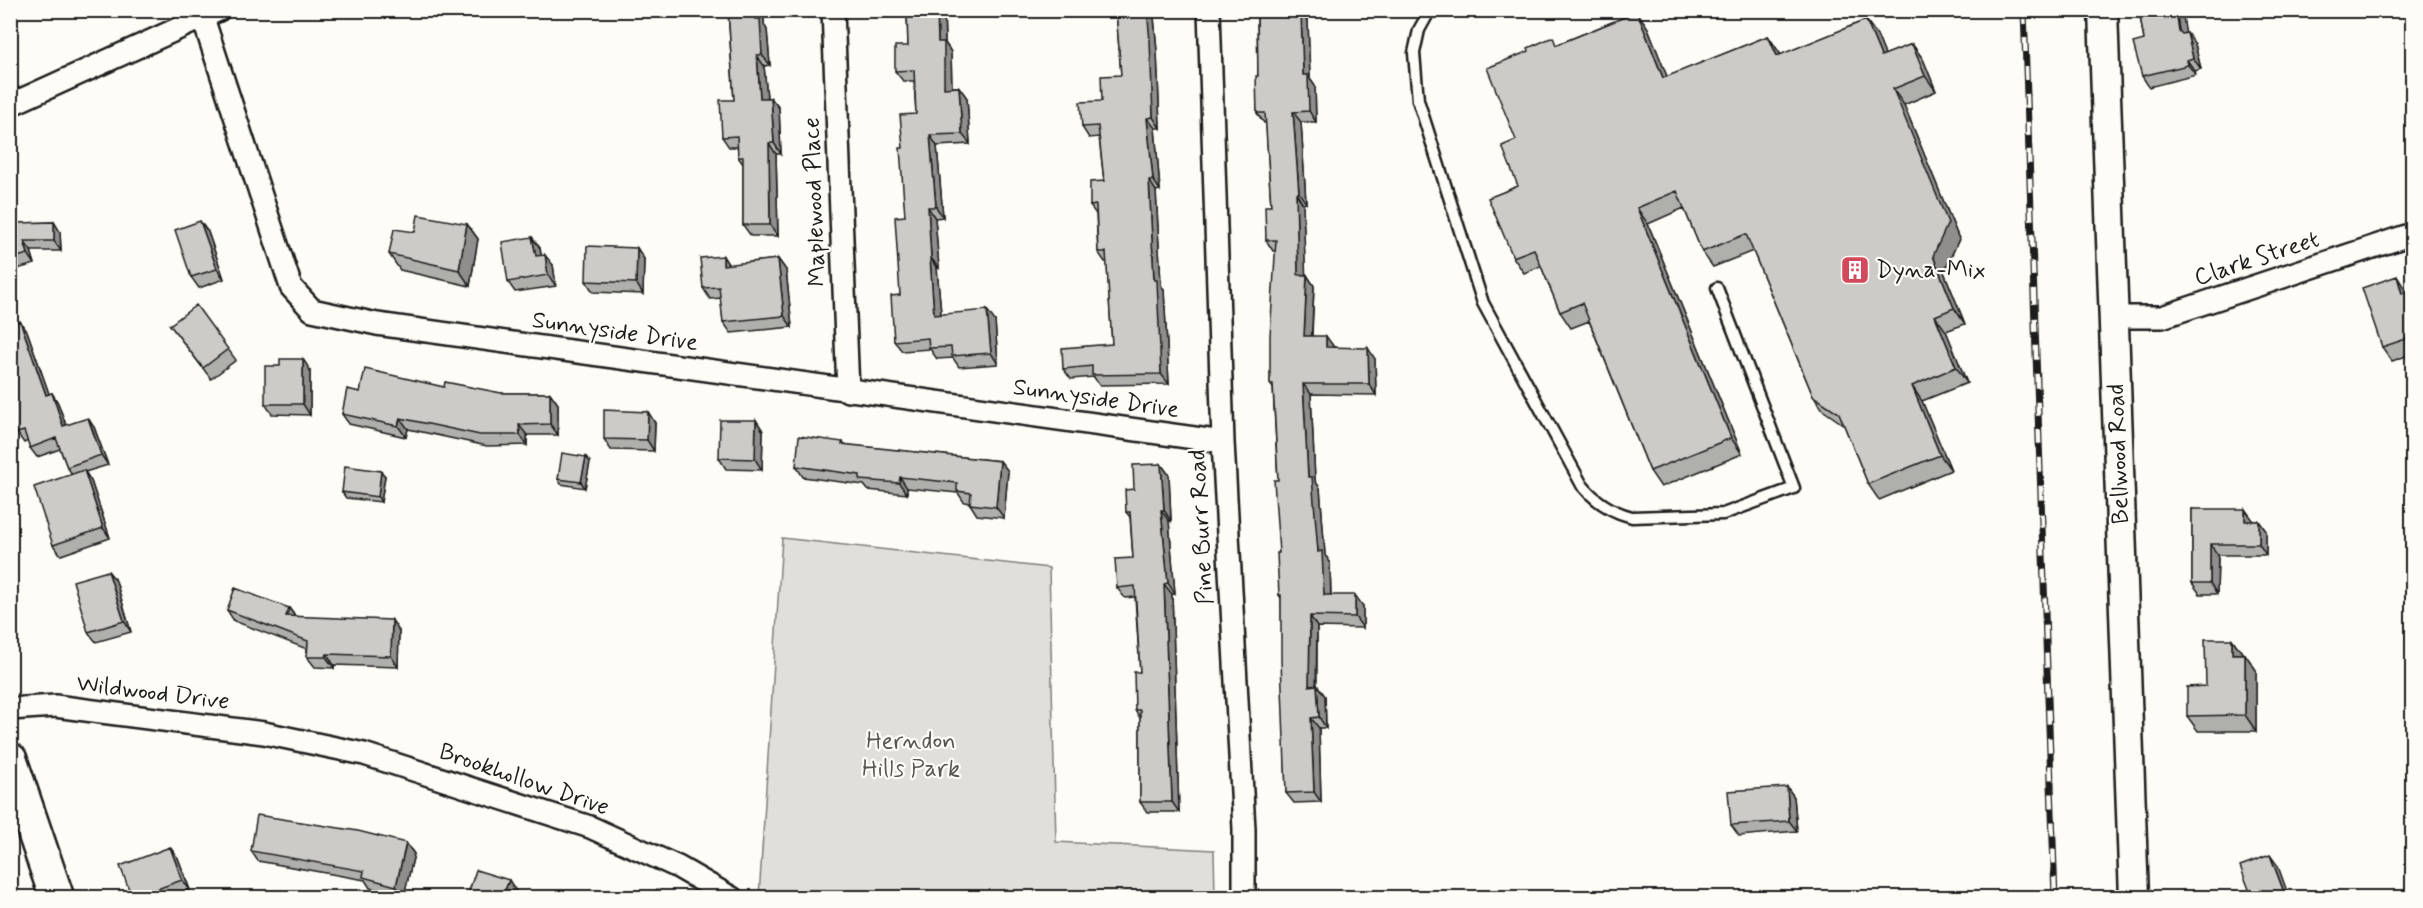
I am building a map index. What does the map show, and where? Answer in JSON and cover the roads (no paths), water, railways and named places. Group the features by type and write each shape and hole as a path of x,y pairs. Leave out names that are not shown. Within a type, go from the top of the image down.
{"main road":[{"path":"10,760 57,897"}],"street":[{"name":"Maplewood Place","path":"832,10 848,391"},
{"name":"Pine Burr Road","path":"1209,10 1223,442 1244,830 1244,897"},
{"name":"Bellwood Road","path":"2103,10 2134,897"},
{"name":"Sunnyside Drive","path":"211,14 291,287 312,310 377,324 1223,442"},
{"path":"10,105 211,14"},
{"name":"Clark Street","path":"2115,317 2162,317 2412,234"},
{"name":"Wildwood Drive","path":"10,709 55,706 288,738"},
{"name":"Brookhollow Drive","path":"288,738 364,754 590,827 678,867 732,897"}],"lane":[{"path":"1430,10 1419,30 1414,53 1418,100 1483,303 1582,485 1591,496 1619,514 1632,517 1723,514 1794,488 1717,288"}],"railway":[{"path":"2024,10 2055,898"},
{"path":"2405,10 2412,16"}],"place":[{"name":"Dyna-Mix","path":"1855,270"}],"park label":[{"name":"Herndon Hills Park","path":"911,755"}]}
